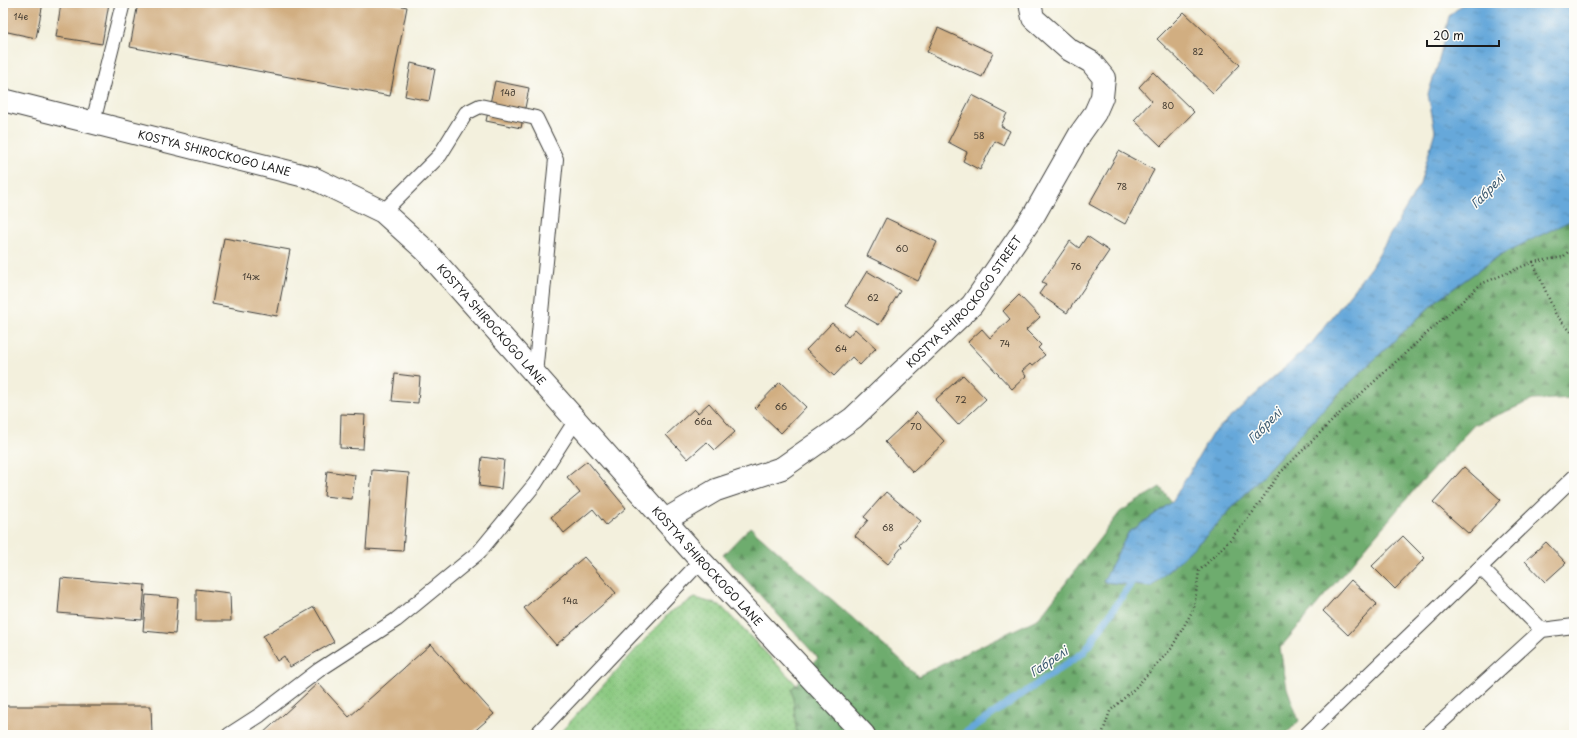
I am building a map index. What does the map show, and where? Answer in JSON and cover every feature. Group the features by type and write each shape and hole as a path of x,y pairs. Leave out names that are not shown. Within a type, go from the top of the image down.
{"street":[{"name":"KOSTYA SHIROCKOGO STREET","path":"665,520 716,490 782,468 853,418 972,305 1034,215 1080,134 1095,113 1102,97 1104,78 1091,62 1068,49 1031,10"},
{"name":"KOSTYA SHIROCKOGO LANE","path":"3,100 313,178 383,212 425,250 701,561 864,735"}],"lane":[{"path":"93,122 123,3"},
{"path":"383,212 440,155 466,113 480,106 536,118 556,159 535,374"},
{"path":"229,735 260,715 319,670 396,620 479,552 535,484 576,420"},
{"path":"1306,735 1574,477"},
{"path":"536,735 701,561"},
{"path":"1480,568 1542,630"},
{"path":"1427,735 1542,630 1574,626"}],"path":[{"path":"1102,735 1110,711 1134,689 1171,649 1194,608 1199,571 1229,541 1249,517 1279,474 1341,412 1481,284 1533,262 1563,257 1574,246"},
{"path":"1533,262 1556,315 1574,335"}],"green space":[{"path":"1574,217 1574,398 1533,400 1474,425 1420,483 1280,648 1287,688 1299,721 1285,735 797,735 792,689 818,658 723,555 750,527 918,676 1039,618 1120,512 1160,487 1172,502 1128,533 1103,582 1151,587 1207,535 1338,394 1436,301 1500,255"},
{"path":"695,598 720,605 796,684 792,689 797,735 558,735 670,612"}],"water":[{"path":"1464,3 1574,3 1574,219 1500,255 1436,301 1338,394 1207,535 1151,587 1103,582 1128,533 1172,502 1212,434 1312,343 1371,267 1420,184 1435,131 1428,94 1438,64 1449,16"}],"building":[{"path":"3,3 43,3 36,38 3,31"},
{"path":"61,3 109,3 102,44 56,37"},
{"path":"138,3 388,3 407,7 390,96 130,47"},
{"path":"1184,12 1240,65 1213,93 1157,39"},
{"path":"938,28 993,53 982,77 927,52"},
{"path":"411,63 435,69 429,101 405,96"},
{"path":"1153,72 1194,112 1161,146 1134,120 1152,101 1139,87"},
{"path":"495,81 529,88 521,128 486,121"},
{"path":"972,95 1007,113 1001,126 1010,131 1003,145 995,141 980,170 963,161 967,152 948,142"},
{"path":"1119,151 1154,170 1125,224 1089,204"},
{"path":"886,218 937,242 918,281 867,256"},
{"path":"1087,236 1109,251 1067,313 1039,294 1046,284 1042,282 1070,241 1079,248"},
{"path":"224,238 290,250 277,316 212,304"},
{"path":"867,271 900,291 879,325 846,306"},
{"path":"1019,295 1040,317 1026,330 1041,345 1038,348 1045,355 1032,366 1030,364 1022,371 1026,376 1012,389 968,342 982,329 990,338 1010,319 1003,311"},
{"path":"832,323 848,337 855,329 876,348 860,365 852,357 834,376 806,350"},
{"path":"395,374 420,377 418,403 392,401"},
{"path":"963,375 986,399 958,425 935,400"},
{"path":"780,382 806,407 781,433 755,408"},
{"path":"709,403 735,432 715,450 707,442 688,459 666,435 694,409 698,413"},
{"path":"917,412 945,442 913,472 885,442"},
{"path":"341,414 365,415 363,449 340,448"},
{"path":"482,457 504,460 501,489 479,486"},
{"path":"587,461 626,508 606,525 593,509 564,533 551,517 580,493 567,477"},
{"path":"1464,467 1501,500 1469,534 1433,502"},
{"path":"372,470 409,473 403,551 366,549"},
{"path":"327,471 355,475 352,499 324,496"},
{"path":"886,492 921,521 900,545 902,547 888,564 855,536 868,520 864,517"},
{"path":"1403,536 1425,558 1395,589 1372,566"},
{"path":"1546,542 1566,563 1545,582 1525,561"},
{"path":"584,557 616,593 556,645 524,608"},
{"path":"61,578 145,585 142,620 58,613"},
{"path":"1351,580 1377,604 1348,635 1323,611"},
{"path":"196,589 230,593 231,621 196,621"},
{"path":"146,595 178,598 175,634 143,631"},
{"path":"314,607 334,642 290,667 284,656 277,661 263,636"},
{"path":"431,644 494,714 470,735 261,735 318,683 349,717"},
{"path":"3,706 151,706 152,735 3,735"}],"waterway":[{"name":"Габрелі","path":"962,735 1084,652 1136,578"}]}
